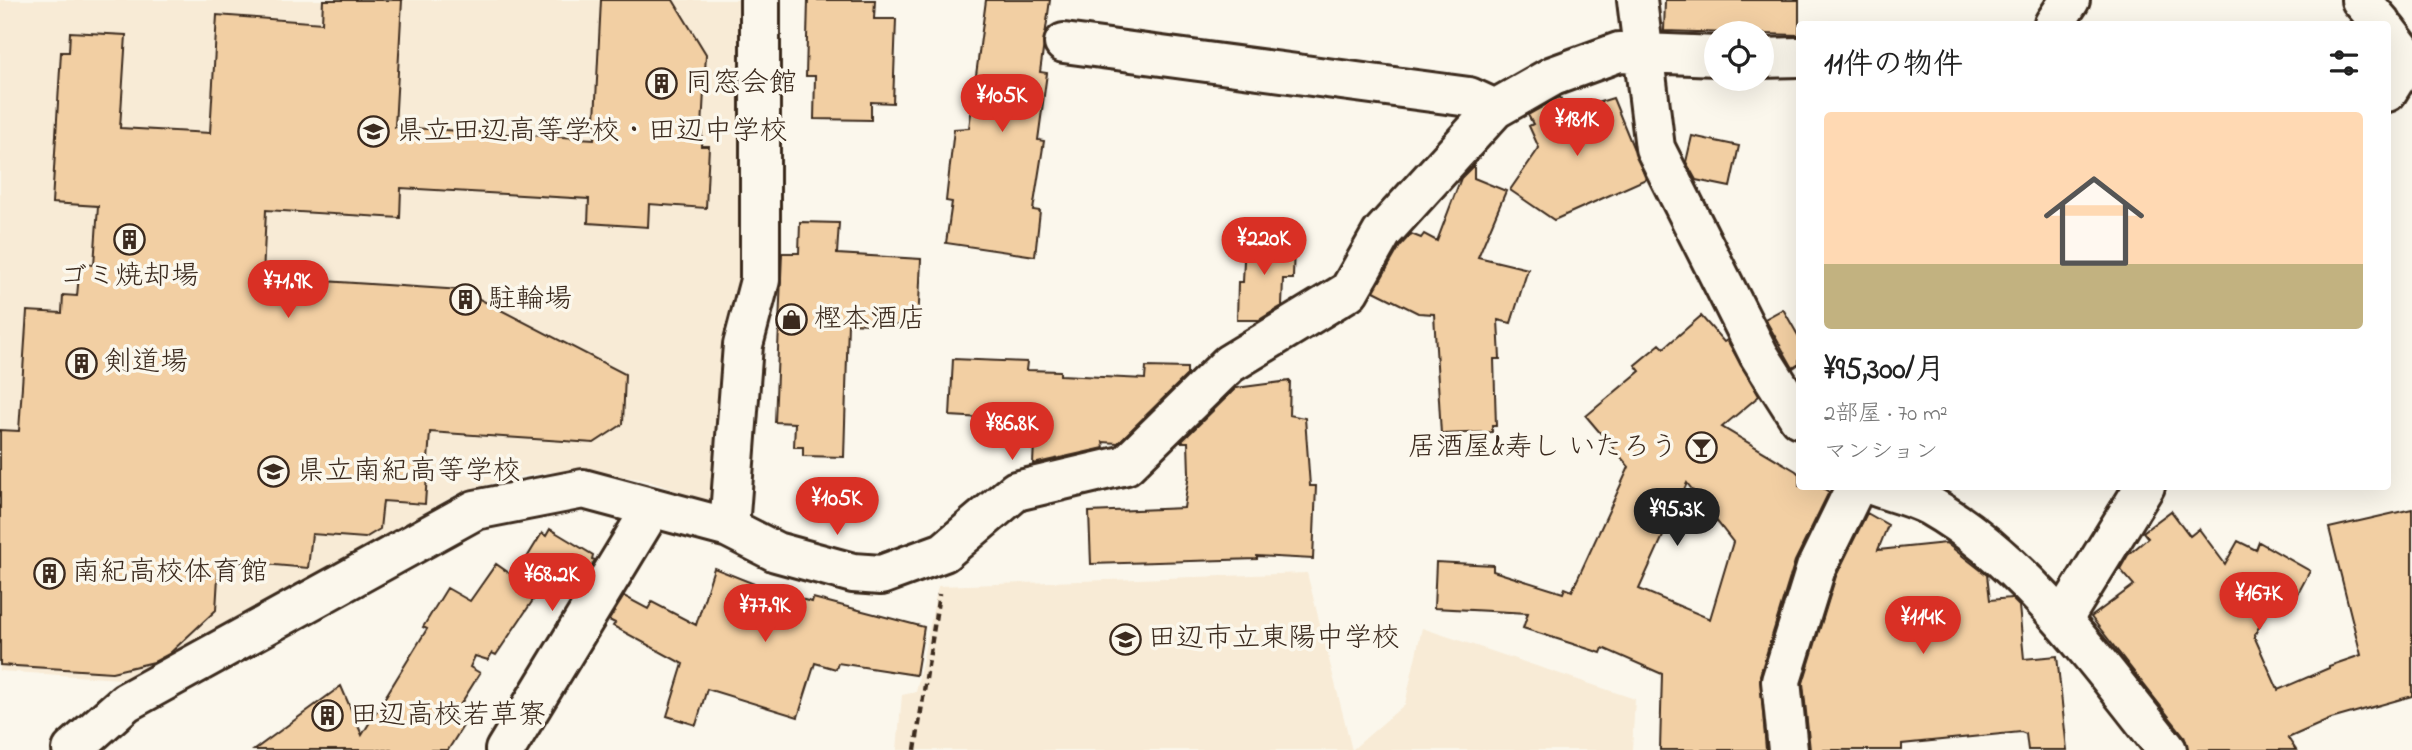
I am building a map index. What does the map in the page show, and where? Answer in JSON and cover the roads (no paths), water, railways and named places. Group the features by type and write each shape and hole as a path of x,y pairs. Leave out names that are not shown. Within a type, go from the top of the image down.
{"street":[{"path":"729,528 743,345 760,280 760,0"},
{"path":"1637,0 1654,148 1759,355 1796,413"},
{"path":"2056,21 2070,0"},
{"path":"2361,0 2379,21"},
{"path":"1064,43 1469,97 1495,109"},
{"path":"2391,82 2403,51"},
{"path":"72,750 126,702 475,510 583,489 729,528 776,552 853,573 881,575 944,552 1016,491 1126,465 1229,364 1349,291 1382,233 1495,109 1553,76 1619,52 1704,56"},
{"path":"1774,58 1796,57"},
{"path":"1788,750 1782,681 1816,568 1854,490"},
{"path":"1886,490 1928,505 1972,533 2063,619 2167,750"},
{"path":"2063,619 2143,490"},
{"path":"505,750 652,508"}],"place":[{"name":"同窓会館","path":"662,84"},
{"name":"県立田辺高等学校・田辺中学校","path":"373,132"},
{"name":"ゴミ焼却場","path":"129,240"},
{"name":"駐輪場","path":"465,300"},
{"name":"樫本酒店","path":"791,320"},
{"name":"剣道場","path":"81,363"},
{"name":"居酒屋&寿し いたろう","path":"1701,448"},
{"name":"県立南紀高等学校","path":"274,472"},
{"name":"南紀高校体育館","path":"49,573"},
{"name":"田辺市立東陽中学校","path":"1125,639"},
{"name":"田辺高校若草寮","path":"327,716"}]}
